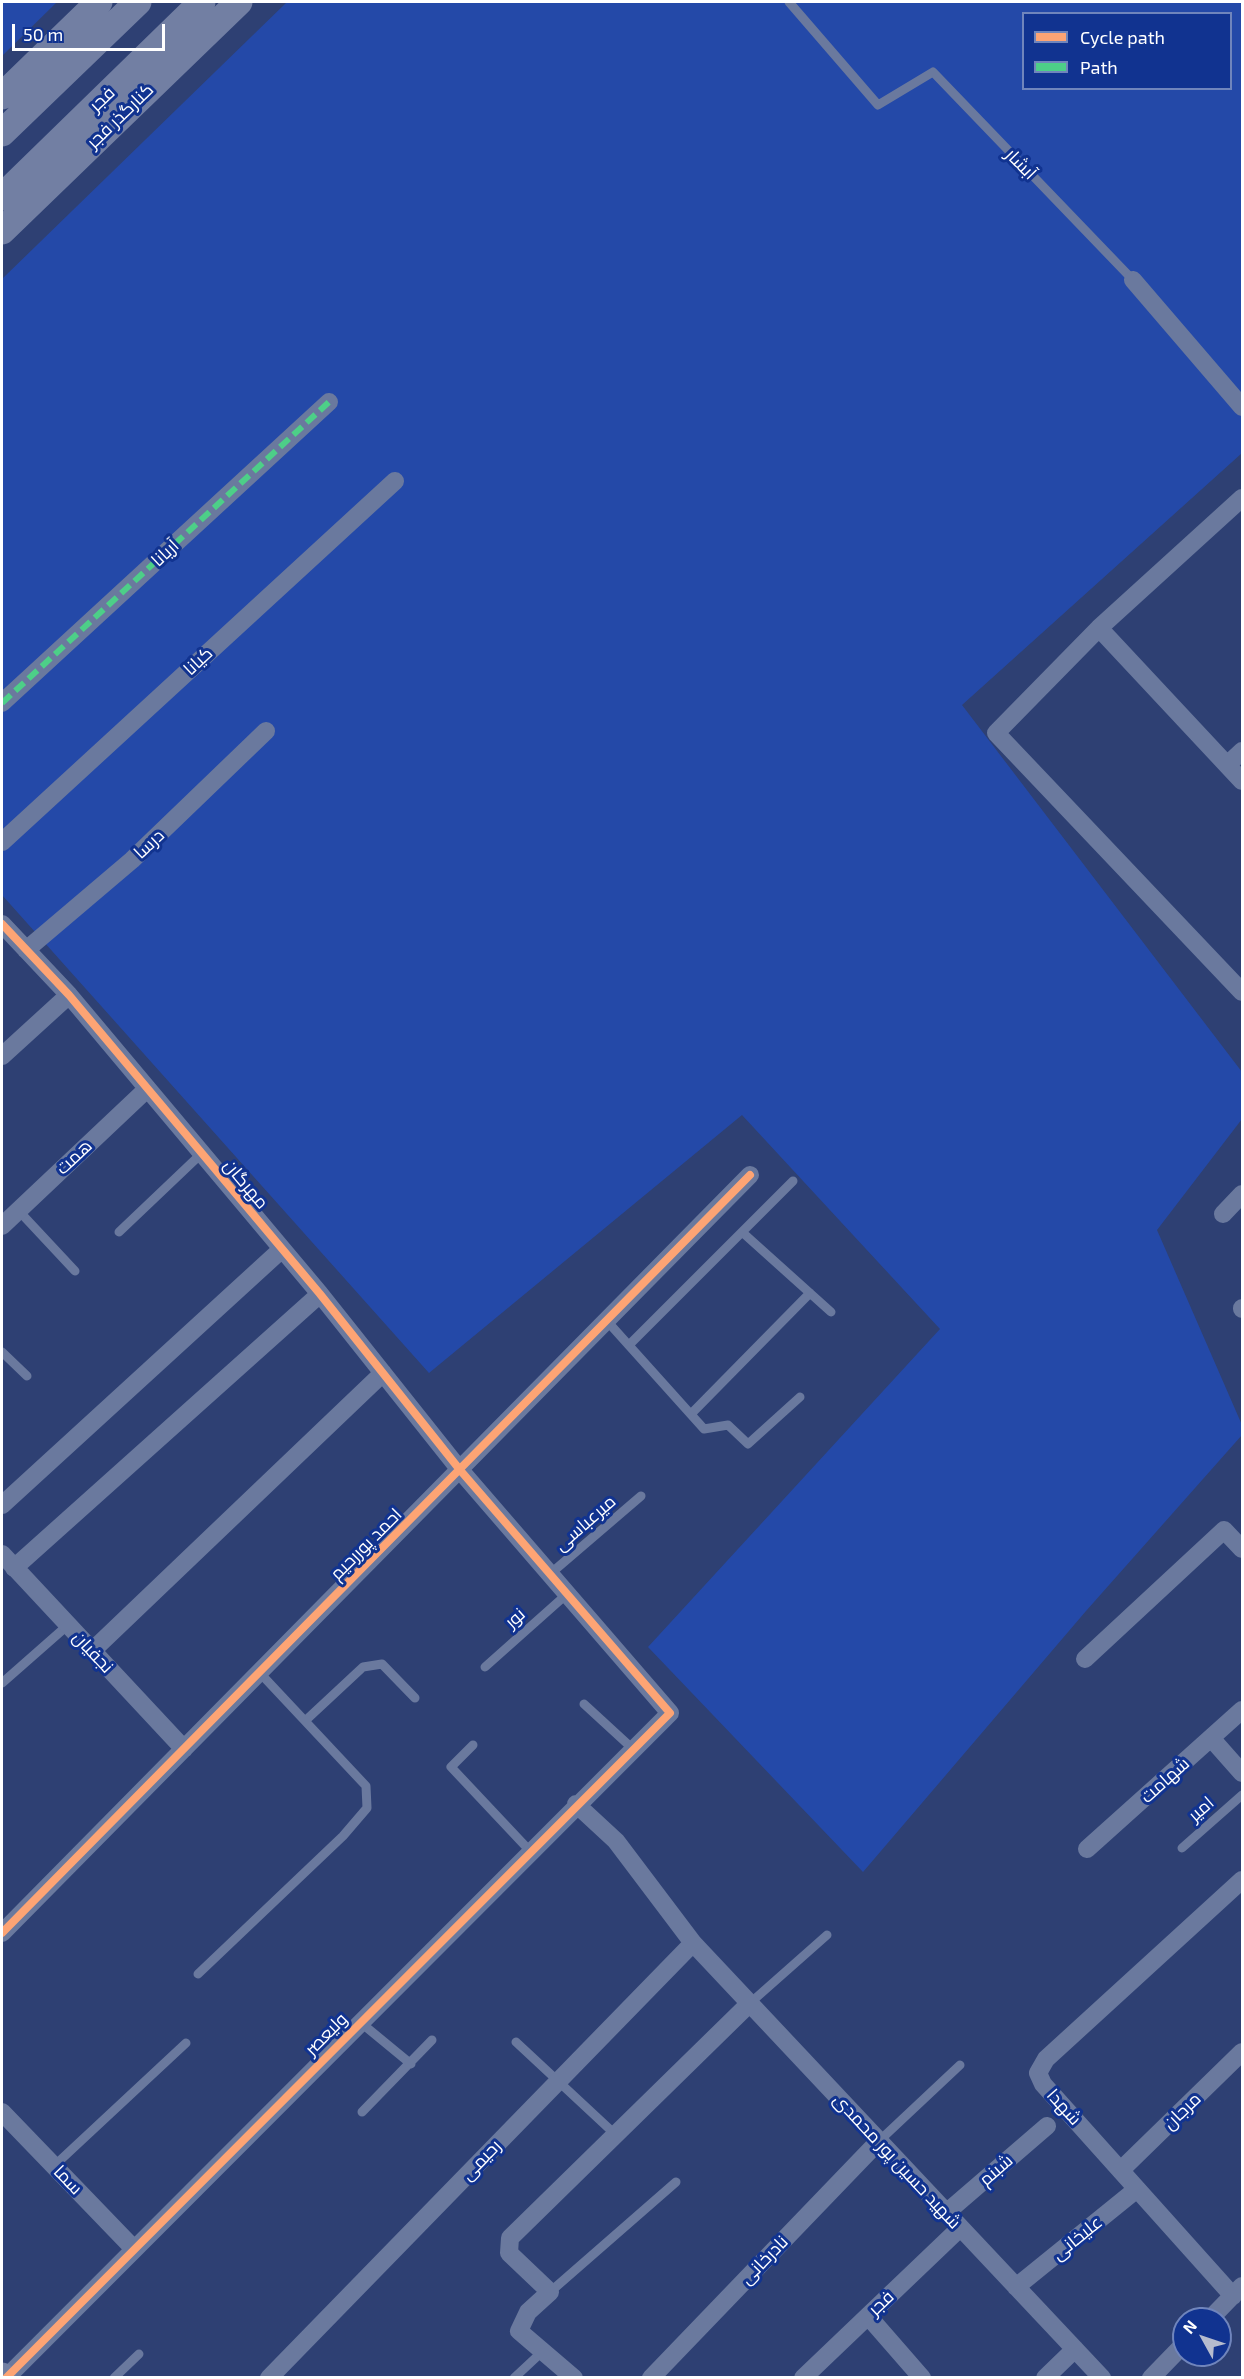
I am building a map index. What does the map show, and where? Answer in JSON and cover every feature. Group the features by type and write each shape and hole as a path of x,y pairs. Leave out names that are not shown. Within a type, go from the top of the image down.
{"street":[{"path":"2,96 99,2"},
{"path":"2,134 138,2"},
{"name":"فجر","path":"2,197 202,2"},
{"name":"کنارگذر فجر","path":"2,231 239,2"},
{"path":"91,48 121,81"},
{"path":"30,105 62,137"},
{"name":"آبشار","path":"1132,280 1242,407"},
{"name":"آریانا","path":"2,703 329,402"},
{"name":"کیانا","path":"2,842 395,481"},
{"path":"1242,498 1099,628 996,733 1242,992"},
{"path":"1099,628 1242,781"},
{"name":"درسا","path":"26,950 132,860 266,731"},
{"path":"1227,765 1242,751"},
{"name":"مهرگان","path":"2,924 69,995 320,1294 460,1470 670,1713"},
{"path":"2,1056 69,995"},
{"name":"همت","path":"2,1226 147,1089"},
{"name":"احمد پوررحیم","path":"2,1933 750,1175"},
{"path":"1223,1214 1242,1194"},
{"path":"2,1504 282,1249"},
{"path":"8,1561 320,1294"},
{"path":"92,1652 383,1373"},
{"path":"1085,1659 1224,1530 1242,1549"},
{"name":"نجفیان","path":"8,1561 184,1749"},
{"name":"شهامت","path":"1088,1849 1242,1710"},
{"name":"ولیعصر","path":"3,2377 134,2249 576,1804 670,1713"},
{"path":"1211,1738 1242,1773"},
{"name":"شهید حسین پور محمدی","path":"576,1804 616,1841 693,1943 1102,2378"},
{"name":"شهدا","path":"1238,2291 1137,2189 1043,2084 1038,2073 1046,2060 1242,1880"},
{"name":"رحیمی","path":"269,2378 693,1943"},
{"path":"574,2378 519,2331 528,2312 550,2292 509,2253 510,2238 617,2136 749,2004"},
{"name":"مرجان","path":"1121,2170 1242,2052"},
{"name":"سما","path":"2,2112 134,2249"},
{"name":"شبنم","path":"946,2213 1047,2126"},
{"name":"نادرخانی","path":"651,2378 878,2142"},
{"name":"علیخانی","path":"1016,2287 1137,2189"},
{"name":"فجر","path":"803,2378 960,2228"},
{"path":"1221,2307 1238,2291"},
{"path":"868,2316 922,2378"},
{"path":"1045,2378 1075,2349"},
{"path":"1151,2378 1172,2356"}],"lane":[{"name":"آبشار","path":"789,2 878,105 933,72 1132,280"},
{"path":"119,1232 201,1154"},
{"path":"629,1345 793,1181"},
{"path":"18,1210 75,1271"},
{"path":"742,1232 831,1312"},
{"path":"691,1414 810,1293"},
{"path":"607,1320 704,1429 728,1425 748,1444 800,1397"},
{"path":"2,1352 27,1376"},
{"name":"میرعباسی","path":"550,1574 641,1496"},
{"name":"نور","path":"485,1667 567,1594"},
{"path":"2,1683 68,1625"},
{"path":"305,1721 363,1668 382,1664 416,1698"},
{"path":"198,1974 343,1836 367,1808 366,1786 260,1673"},
{"path":"584,1704 633,1749"},
{"path":"473,1745 451,1767 530,1851"},
{"name":"امیر","path":"1182,1848 1242,1795"},
{"path":"749,2004 827,1935"},
{"path":"360,2022 411,2064"},
{"path":"362,2112 432,2040"},
{"path":"516,2042 617,2136"},
{"path":"54,2166 186,2043"},
{"path":"878,2142 960,2065"},
{"path":"550,2292 676,2182"},
{"path":"514,2378 543,2351"},
{"path":"114,2378 139,2354"}],"shaded area":[{"path":"2,2 57,2 2,56"},
{"path":"287,2 1242,2 1242,453 962,705 1242,1072 1242,1119 1157,1230 1242,1425 1242,1435 1086,1611 863,1872 648,1647 940,1329 742,1115 429,1373 2,895 2,279"}],"marked path":[{"path":"2,703 329,402"}],"cycle path":[{"path":"2,924 69,995 320,1294 460,1470 670,1713 6,2378"},
{"path":"2,1933 750,1175"}]}
